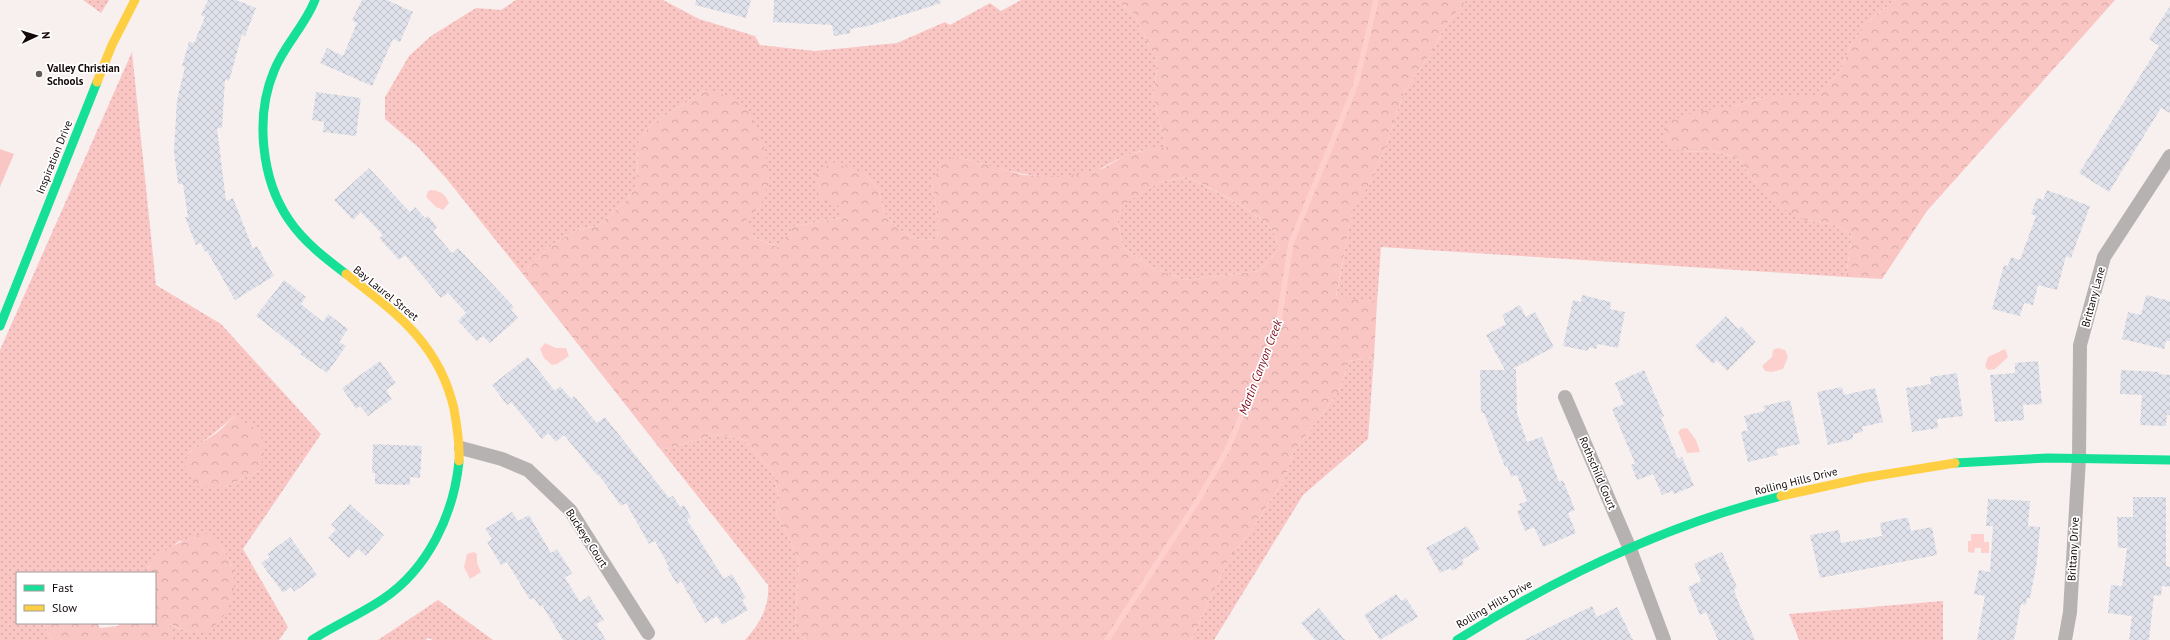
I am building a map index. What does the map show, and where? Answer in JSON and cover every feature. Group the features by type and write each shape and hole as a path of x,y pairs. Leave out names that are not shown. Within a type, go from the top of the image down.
{"street":[{"name":"Inspiration Drive","path":"0,326 112,45 135,0"},
{"name":"Bay Laurel Street","path":"312,640 394,591 415,569 438,536 449,511 457,478 461,448 452,400 431,353 414,331 400,317 315,251 285,214 274,190 267,167 264,139 264,113 268,89 279,59 315,0"},
{"name":"Brittany Lane","path":"2079,458 2080,345 2104,258 2170,156"},
{"name":"Rothschild Court","path":"1565,397 1630,549 1664,640"},
{"name":"Buckeye Court","path":"461,448 502,459 528,470 570,510 648,633"},
{"name":"Rolling Hills Drive","path":"1456,640 1565,578 1630,549 1688,526 1744,507 1858,478 1937,466 2007,459 2079,458 2170,460"},
{"name":"Brittany Drive","path":"2065,640 2070,612 2079,458"}],"green space":[{"path":"83,0 109,0 101,13"},
{"path":"516,0 663,0 699,19 755,36 760,45 815,51 897,43 945,22 950,25 990,3 1001,11 1021,0 1115,0 1133,13 1158,63 1153,96 1166,148 1141,151 1122,157 1091,173 1052,177 1037,176 1005,170 958,157 932,183 938,219 937,239 919,240 898,229 884,212 878,188 864,173 841,207 841,218 794,226 779,247 755,238 745,220 761,206 706,90 650,125 638,143 637,183 628,199 599,225 574,231 548,248 522,273 446,178 418,147 385,119 385,97 409,56 431,36 476,8 501,10"},
{"path":"1115,0 1467,0 1448,22 1431,53 1404,92 1384,151 1369,184 1353,209 1336,296 1377,303 1374,357 1349,361 1339,391 1293,453 1285,478 1251,531 1228,561 1191,640 806,640 795,630 799,562 787,533 776,513 779,497 773,473 744,440 720,434 661,450 522,273 548,248 574,231 599,225 628,199 637,183 638,143 650,125 706,90 732,97 750,112 764,146 770,179 761,206 746,220 755,238 778,247 794,226 841,218 841,207 818,198 814,174 833,162 864,173 878,188 884,212 898,229 919,240 937,239 938,219 932,183 943,160 958,157 1023,175 1054,176 1084,174 1104,168 1126,155 1155,148 1166,148 1153,96 1158,63 1133,13","holes":["1187,177 1245,208 1273,231 1279,249 1259,271 1184,280 1151,267 1123,247 1117,219 1126,203 1160,182"]},
{"path":"1467,0 1895,0 1872,18 1851,44 1840,72 1813,97 1761,98 1734,106 1681,152 1712,151 1737,157 1756,183 1805,220 1832,224 1852,234 1846,277 1381,247 1377,303 1336,297 1353,208 1369,184 1384,151 1404,92 1431,53 1448,22"},
{"path":"1895,0 2115,0 1927,211 1882,279 1846,277 1852,234 1831,224 1805,220 1776,205 1756,183 1737,157 1712,151 1681,152 1666,142 1663,124 1692,113 1734,106 1761,98 1813,96 1840,72 1851,44 1872,18"},
{"path":"132,52 156,285 221,324 321,434 243,549 288,627 279,640 173,640 169,624 188,632 234,590 234,570 220,543 179,541 149,566 146,572 16,572 16,624 45,624 44,626 52,640 0,640 0,350","holes":["234,416 260,470 225,487 189,453"]},
{"path":"0,149 14,154 0,187"},
{"path":"1187,177 1245,208 1273,231 1279,249 1259,271 1184,280 1151,267 1123,247 1117,219 1125,203 1160,182"},
{"path":"1374,357 1368,439 1303,495 1214,640 1191,640 1228,561 1251,531 1285,478 1293,453 1339,391 1349,361"},
{"path":"234,416 260,431 265,449 260,470 225,487 197,486 184,463 187,457 203,441 218,432"},
{"path":"720,434 744,440 773,473 779,497 776,513 787,533 799,562 795,630 806,640 745,640 759,622 765,608 768,585 661,450"},
{"path":"205,533 220,543 234,570 234,590 228,611 208,633 188,632 170,624 173,640 52,640 44,626 45,624 98,624 100,628 118,626 119,624 156,624 156,572 146,572 150,565 163,552 179,542"},
{"path":"438,600 493,640 433,640 429,638 425,640 378,640"},
{"path":"1943,601 1943,640 1799,640 1789,614"}],"shaded area":[{"path":"431,190 440,192 448,200 449,203 443,210 436,207 426,197 428,191"},
{"path":"545,343 556,348 566,348 569,356 557,364 552,365 544,358 540,349"},
{"path":"1778,348 1785,350 1788,357 1783,369 1772,372 1765,371 1762,366 1772,357 1773,350"},
{"path":"2005,349 2008,357 1995,369 1988,370 1985,366 1988,357"},
{"path":"1687,428 1696,440 1700,452 1687,453 1678,432 1681,429"},
{"path":"1971,534 1984,534 1984,542 1989,542 1989,553 1981,553 1981,548 1975,548 1974,553 1968,552 1968,541 1971,541"},
{"path":"474,552 477,554 477,563 481,572 470,579 464,567 467,554"}],"building":[{"path":"208,0 236,0 256,8 245,36 242,34 229,81 225,79 222,128 217,128 226,201 233,198 253,249 257,246 274,276 235,300 207,251 205,252 201,243 196,245 185,217 188,217 183,184 178,184 174,151 177,100 185,67 182,66 189,42 194,43 205,17 201,15"},
{"path":"362,0 387,0 413,12 400,42 393,39 372,86 320,63 327,48 343,56 357,23 352,20"},
{"path":"696,0 751,0 746,18 695,5"},
{"path":"774,0 940,0 941,3 868,26 850,29 851,33 834,36 832,25 773,22"},
{"path":"2170,6 2170,113 2161,108 2109,192 2079,173 2159,46 2149,39"},
{"path":"316,92 361,98 356,136 323,132 324,122 312,120"},
{"path":"369,168 410,212 415,207 425,218 428,216 437,227 433,231 452,253 458,248 514,307 511,310 518,318 490,343 483,336 477,341 458,321 466,313 448,293 441,298 405,255 399,260 379,238 383,235 361,212 353,220 334,200"},
{"path":"2047,190 2090,206 2071,258 2066,256 2057,290 2038,285 2033,305 2024,303 2020,316 1992,309 2004,265 2008,266 2011,257 2020,260 2036,216 2031,214 2037,198 2043,200"},
{"path":"284,280 306,297 301,304 323,322 328,314 348,329 339,342 346,346 327,373 300,354 302,352 256,316"},
{"path":"1582,295 1611,302 1610,309 1625,312 1618,348 1598,344 1596,349 1589,347 1588,351 1563,346 1573,300 1581,302"},
{"path":"2146,295 2170,301 2170,341 2166,341 2164,349 2122,339 2128,312 2141,315"},
{"path":"1520,305 1526,317 1535,312 1554,347 1512,369 1516,369 1517,413 1527,442 1542,437 1559,482 1563,480 1575,510 1568,513 1576,533 1543,547 1534,527 1525,531 1517,511 1522,509 1519,504 1527,501 1517,475 1511,477 1507,466 1505,467 1484,413 1481,413 1480,370 1505,370 1486,335 1506,324 1502,315"},
{"path":"1726,316 1738,329 1741,326 1756,342 1727,371 1717,360 1713,364 1695,346"},
{"path":"528,357 555,391 560,386 571,399 574,396 597,423 605,417 669,498 673,496 680,507 684,505 691,517 687,520 724,579 732,574 746,598 742,600 748,610 722,625 717,616 705,623 681,581 677,584 667,568 669,567 655,541 649,544 626,503 621,506 598,474 597,475 564,435 556,442 548,433 542,439 511,402 507,405 492,385"},
{"path":"380,361 396,383 386,390 392,399 368,416 360,406 356,409 342,388"},
{"path":"2038,361 2042,404 2023,405 2024,420 1995,422 1990,375 2015,373 2015,363"},
{"path":"1644,370 1664,416 1661,418 1678,459 1682,457 1694,486 1674,494 1672,491 1662,495 1653,474 1637,480 1631,465 1635,463 1612,409 1624,404 1615,383"},
{"path":"2121,370 2159,372 2158,374 2170,375 2170,415 2167,415 2166,426 2140,425 2142,395 2120,394"},
{"path":"1957,373 1963,416 1937,419 1938,428 1912,432 1906,388 1931,384 1930,377"},
{"path":"1842,387 1844,395 1875,388 1883,422 1862,427 1863,432 1853,434 1853,439 1828,445 1817,392"},
{"path":"1790,400 1800,444 1776,449 1778,455 1748,462 1741,432 1748,430 1744,416 1765,411 1763,406"},
{"path":"373,444 422,446 420,478 410,477 410,485 375,484 375,473 372,473"},
{"path":"2133,497 2166,497 2166,566 2170,567 2170,587 2162,586 2161,596 2154,595 2149,640 2129,640 2132,616 2108,613 2111,585 2122,586 2127,548 2118,548 2117,517 2133,517"},
{"path":"1988,499 2030,501 2028,526 2040,527 2037,561 2030,598 2027,598 2026,605 2021,604 2014,640 1977,640 1985,596 1974,594 1979,570 1990,572 1993,526 1986,526"},
{"path":"350,504 384,535 366,556 358,549 349,558 328,538 336,529 331,525"},
{"path":"512,512 518,521 529,515 551,553 557,549 572,573 565,578 580,602 589,596 604,620 596,624 606,640 563,640 542,605 540,607 534,598 530,600 507,562 501,565 487,542 492,539 485,529"},
{"path":"1908,518 1911,531 1932,527 1937,555 1820,578 1810,535 1839,530 1841,543 1882,536 1880,523"},
{"path":"1467,526 1480,549 1462,560 1464,564 1452,571 1450,568 1440,573 1426,548"},
{"path":"290,537 317,575 294,592 291,587 283,593 261,563 270,557 267,554"},
{"path":"1722,552 1737,587 1734,589 1737,599 1755,640 1718,640 1706,612 1700,615 1688,587 1701,581 1694,564"},
{"path":"1396,594 1401,601 1406,598 1418,617 1380,640 1364,615"},
{"path":"1592,606 1597,617 1617,607 1633,640 1524,640"},
{"path":"1319,608 1345,640 1315,640 1301,623"}],"waterway":[{"name":"Martin Canyon Creek","path":"1107,640 1197,502 1227,450 1248,401 1279,320 1291,243 1356,84 1376,0"}],"traffic: fast":[{"path":"315,0 306,18 283,53 274,71 264,108 264,147 272,186 289,220 308,243 346,274"},
{"path":"0,326 97,82"},
{"path":"1955,463 2048,458 2170,460"},
{"path":"312,640 383,599 399,587 413,572 426,556 445,520 456,481 459,461"},
{"path":"1457,640 1534,595 1613,555 1696,522 1781,496"}],"traffic: slow":[{"path":"97,82 112,45 135,0"},
{"path":"346,274 398,316 413,331 438,366 447,386 454,409 459,442 459,461"},
{"path":"1781,496 1863,478 1955,463"}],"place":[{"name":"Valley Christian Schools","path":"39,74"}]}
